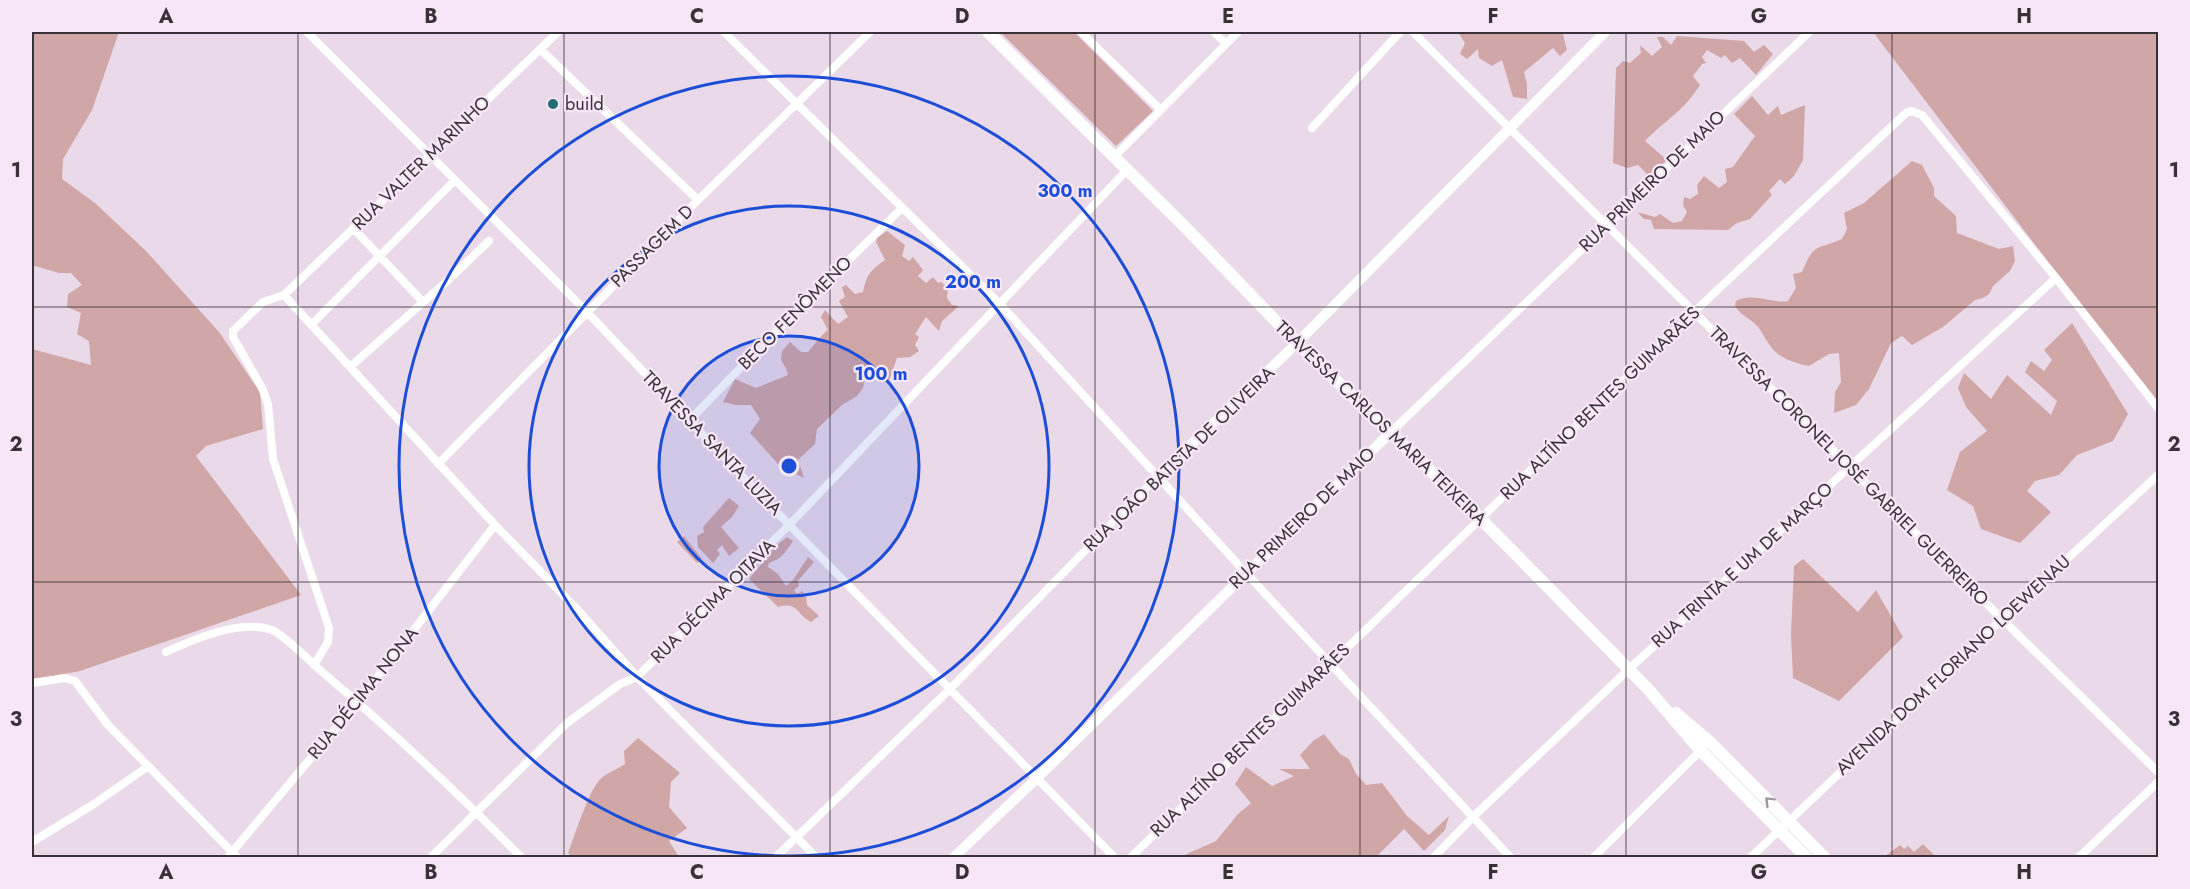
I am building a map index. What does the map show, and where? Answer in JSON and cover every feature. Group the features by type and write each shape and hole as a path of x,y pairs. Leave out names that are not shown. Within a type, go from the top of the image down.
{"main road":[{"name":"TRAVESSA CARLOS MARIA TEIXEIRA","path":"988,32 1298,343 1481,519 1784,825 1825,858"},
{"name":"TRAVESSA CARLOS MARIA TEIXEIRA","path":"1784,825 1807,858"}],"street":[{"name":"TRAVESSA SANTA LUZIA","path":"307,32 587,312 949,690 1115,858"},
{"name":"RUA VALTER MARINHO","path":"314,665 328,642 329,628 273,459 268,404 262,388 232,333 236,326 263,302 284,295 558,32"},
{"path":"724,32 1000,304 1511,858"},
{"name":"PASSAGEM D","path":"438,464 698,200 870,32"},
{"path":"1081,32 1160,109"},
{"path":"1214,32 1226,44"},
{"path":"1114,157 1238,32"},
{"path":"1312,128 1400,32"},
{"name":"TRAVESSA CORONEL JOSÉ GABRIEL GUERREIRO","path":"1413,32 2002,619 2158,771"},
{"name":"RUA JOÃO BATISTA DE OLIVEIRA","path":"775,858 949,690 1158,476 1298,343 1605,32"},
{"name":"RUA PRIMEIRO DE MAIO","path":"953,858 1391,432 1809,32"},
{"path":"540,50 698,200"},
{"name":"RUA ALTÍNO BENTES GUIMARÃES","path":"1130,858 1695,311 1906,113 1911,111 1922,115 2056,278"},
{"name":"RUA DÉCIMA OITAVA","path":"430,858 567,723 620,684 637,677 790,524 1127,170"},
{"path":"311,325 454,180"},
{"name":"BECO FENÔMENO","path":"690,420 770,337 902,208"},
{"path":"353,228 423,302"},
{"path":"350,368 489,241"},
{"path":"2056,278 2158,408"},
{"name":"RUA TRINTA E UM DE MARÇO","path":"1433,858 1629,669 2056,278"},
{"path":"284,295 438,464 577,609 637,677 816,858"},
{"name":"AVENIDA DOM FLORIANO LOEWENAU","path":"1750,858 2158,475"},
{"name":"RUA DÉCIMA NONA","path":"233,856 358,702 495,525"},
{"path":"166,652 195,638 253,627 273,631 358,702 477,812 522,858"},
{"path":"32,683 72,679 108,726 233,856"},
{"path":"1593,858 1705,747"},
{"path":"32,842 94,804 147,767"},
{"path":"2078,858 2158,782"}],"shaded area":[{"path":"32,32 119,32 92,110 63,159 62,179 95,203 146,251 219,332 260,392 263,429 206,446 196,456 301,595 80,671 32,680 32,349 91,365 89,341 77,334 81,313 67,307 68,294 82,285 71,273 59,273 35,266 32,268"},
{"path":"1000,32 1074,32 1153,111 1116,146"},
{"path":"1458,32 1566,32 1563,35 1567,50 1560,56 1553,48 1524,72 1527,99 1513,97 1502,60 1492,66 1479,58 1478,49 1467,59 1460,54 1465,43"},
{"path":"1873,32 2158,32 2158,406"},
{"path":"1677,36 1744,41 1754,52 1764,45 1773,54 1756,75 1740,58 1732,63 1725,55 1721,58 1707,50 1702,57 1706,63 1702,64 1693,76 1700,85 1694,94 1645,141 1667,160 1646,180 1647,174 1638,165 1627,168 1613,163 1616,68 1623,61 1630,63 1641,53 1640,45 1652,56 1662,47 1657,37 1663,37 1671,45"},
{"path":"1752,96 1768,115 1778,106 1781,115 1805,105 1803,160 1794,176 1785,184 1780,179 1769,191 1772,195 1750,219 1737,223 1728,230 1654,229 1651,220 1644,219 1637,212 1655,217 1660,214 1673,223 1682,221 1687,212 1683,205 1684,197 1690,199 1698,194 1697,185 1704,176 1719,188 1727,182 1725,169 1733,167 1755,136 1734,114"},
{"path":"1912,161 1922,165 1934,188 1934,196 1956,216 1957,233 1999,249 2013,246 2015,261 2010,271 1993,286 1989,294 1975,300 1943,327 1912,345 1902,336 1891,343 1869,389 1856,405 1834,413 1835,392 1841,382 1839,353 1829,354 1809,366 1787,359 1772,349 1759,328 1737,309 1736,301 1756,298 1788,301 1796,288 1793,274 1802,272 1810,256 1817,249 1842,239 1847,229 1844,213 1864,203"},
{"path":"887,231 905,245 902,256 909,261 913,257 923,270 918,276 926,283 933,277 938,283 941,282 948,288 947,298 952,305 959,306 942,321 939,331 926,317 915,334 919,337 915,345 919,351 910,357 897,358 889,381 881,374 875,379 866,372 863,388 857,396 842,405 817,429 815,444 798,460 804,478 781,467 750,433 760,419 751,405 723,402 735,379 756,388 788,375 781,360 782,351 790,342 801,352 808,352 828,330 821,317 825,310 838,324 848,317 839,301 845,297 842,287 846,285 855,294 863,292 870,273 885,260 876,242 877,238"},
{"path":"2072,323 2128,414 2113,441 2077,455 2059,475 2035,481 2027,491 2051,512 2020,543 1981,529 1973,506 1947,490 1960,452 1987,431 1966,407 1958,388 1964,373 1991,399 2007,375 2051,415 2057,401 2025,372 2031,361 2044,371 2052,360 2044,350"},
{"path":"729,498 739,506 732,517 721,527 739,548 729,556 722,545 717,550 720,554 713,563 698,547 697,536 704,532 703,527"},
{"path":"684,536 702,559 697,563 677,542"},
{"path":"787,537 793,541 788,549 783,555 769,563 768,567 778,574 786,586 793,580 808,557 814,562 798,581 799,586 794,590 797,594 802,591 806,596 807,605 819,616 811,622 793,607 778,607 749,579 777,545"},
{"path":"1803,559 1858,612 1876,590 1903,637 1839,701 1793,678 1791,635 1794,566"},
{"path":"1324,734 1340,754 1349,759 1356,774 1366,785 1382,783 1407,816 1429,835 1449,816 1445,830 1424,851 1404,829 1376,857 1180,857 1216,841 1238,814 1251,803 1235,784 1246,767 1272,786 1294,776 1279,769 1310,769 1300,755 1313,741"},
{"path":"638,738 680,773 671,782 669,807 687,828 669,841 679,857 573,857 568,853 593,789 604,776 625,764 624,751"},
{"path":"1923,844 1936,857 1884,857 1900,845 1904,849 1908,846 1914,852"}],"place":[{"name":"build","path":"553,104"}]}
